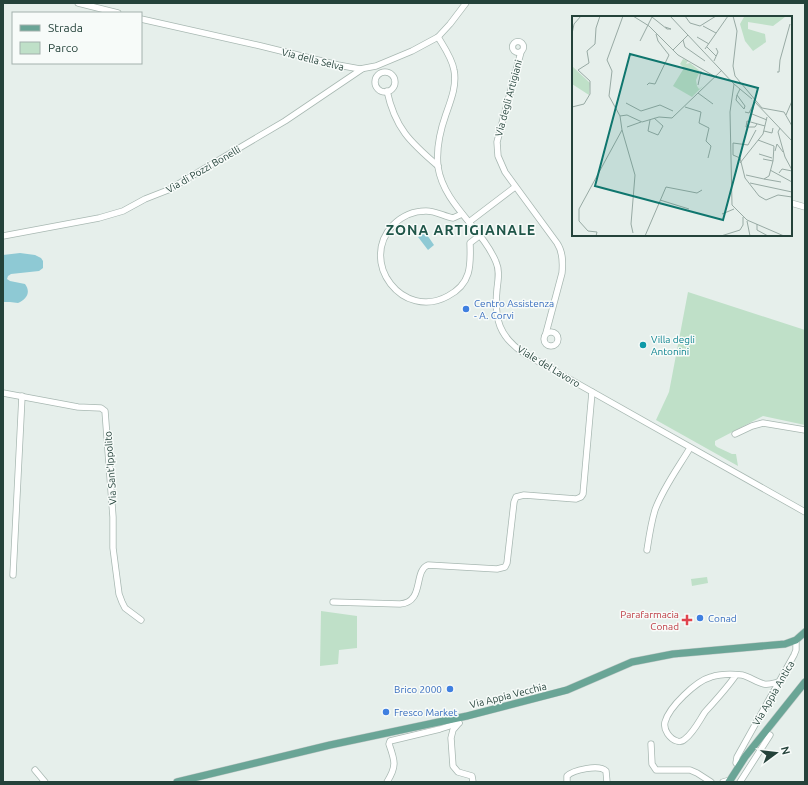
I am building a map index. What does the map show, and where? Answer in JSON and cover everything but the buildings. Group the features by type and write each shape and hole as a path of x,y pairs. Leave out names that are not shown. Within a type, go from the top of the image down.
{"main road":[{"path":"796,640 805,632"},
{"name":"Via Appia Vecchia","path":"177,782 334,744 466,716 567,690 622,665 632,662 660,656 783,644 796,640"},
{"path":"727,781 769,734 805,682"}],"street":[{"path":"78,3 114,12"},
{"name":"Via della Selva","path":"142,19 257,45 338,66 362,69 376,66 412,51 438,37 453,21 466,3"},
{"name":"Viale del Lavoro","path":"438,37 452,61 455,77 453,94 439,138 437,154 438,166 446,190 479,236 498,266 496,314 499,326 504,336 520,350 805,512"},
{"name":"Via degli Artigiani","path":"521,52 497,142 500,163 515,187 557,243 562,254 562,270 546,333"},
{"name":"Via di Pozzi Bonelli","path":"3,236 99,218 123,211 147,198 168,190 285,121 362,69"},
{"path":"387,91 392,110 399,125 417,148 438,166"},
{"path":"469,222 515,187"},
{"path":"792,203 805,207"},
{"path":"462,214 453,218 437,212 422,211 408,215 395,223 386,236 381,253 382,269 390,283 402,295 416,301 431,302 448,296 458,289 466,278 471,261 470,243 479,236"},
{"path":"334,602 406,603 413,599 423,568 428,565 497,569 505,567 508,561 514,502 516,497 524,495 576,499 581,497 583,494 592,392"},
{"name":"Via Sant'Ippolito","path":"3,394 78,406 101,408 105,411 113,517 113,548 119,592 124,607 141,620"},
{"path":"13,575 22,396"},
{"path":"735,434 752,426 763,423 805,430"},
{"path":"647,550 652,522 657,506 663,493 690,448"},
{"name":"Via Appia Antica","path":"739,766 736,763 736,757 795,654 796,640"},
{"path":"736,675 686,738 678,741 668,735 665,728 666,720 677,703 687,692 709,677 736,675 748,677 765,684 779,682"},
{"path":"466,716 453,730 453,764 458,772 472,776 473,782"},
{"path":"387,782 394,765 394,757 389,744 390,740 440,729 459,723"},
{"path":"740,782 769,734"},
{"path":"651,744 652,764 655,770 690,770 711,782"},
{"path":"567,782 567,776 571,772 592,768 605,769 607,774 607,782"},
{"path":"35,770 45,782"}],"green space":[{"path":"688,292 805,330 805,425 763,416 715,441 715,445 717,447 732,454 736,454 738,466 656,420 669,392"},
{"path":"707,577 708,583 692,586 691,579"},
{"path":"321,611 357,616 357,648 339,650 338,664 320,666"}],"water":[{"path":"425,232 434,245 428,250 418,237"},
{"path":"20,253 35,255 41,258 43,261 43,268 39,271 11,274 8,276 7,279 10,281 25,284 28,292 26,297 18,303 3,302 3,255"}],"place":[{"name":"Centro Assistenza - A. Corvi","path":"466,309"},
{"name":"Villa degli Antonini","path":"643,345"},
{"name":"Conad","path":"700,618"},
{"name":"Parafarmacia Conad","path":"687,620"},
{"name":"Brico 2000","path":"450,689"},
{"name":"Fresco Market","path":"386,712"}],"district":[{"name":"ZONA ARTIGIANALE","path":"461,230"}]}
